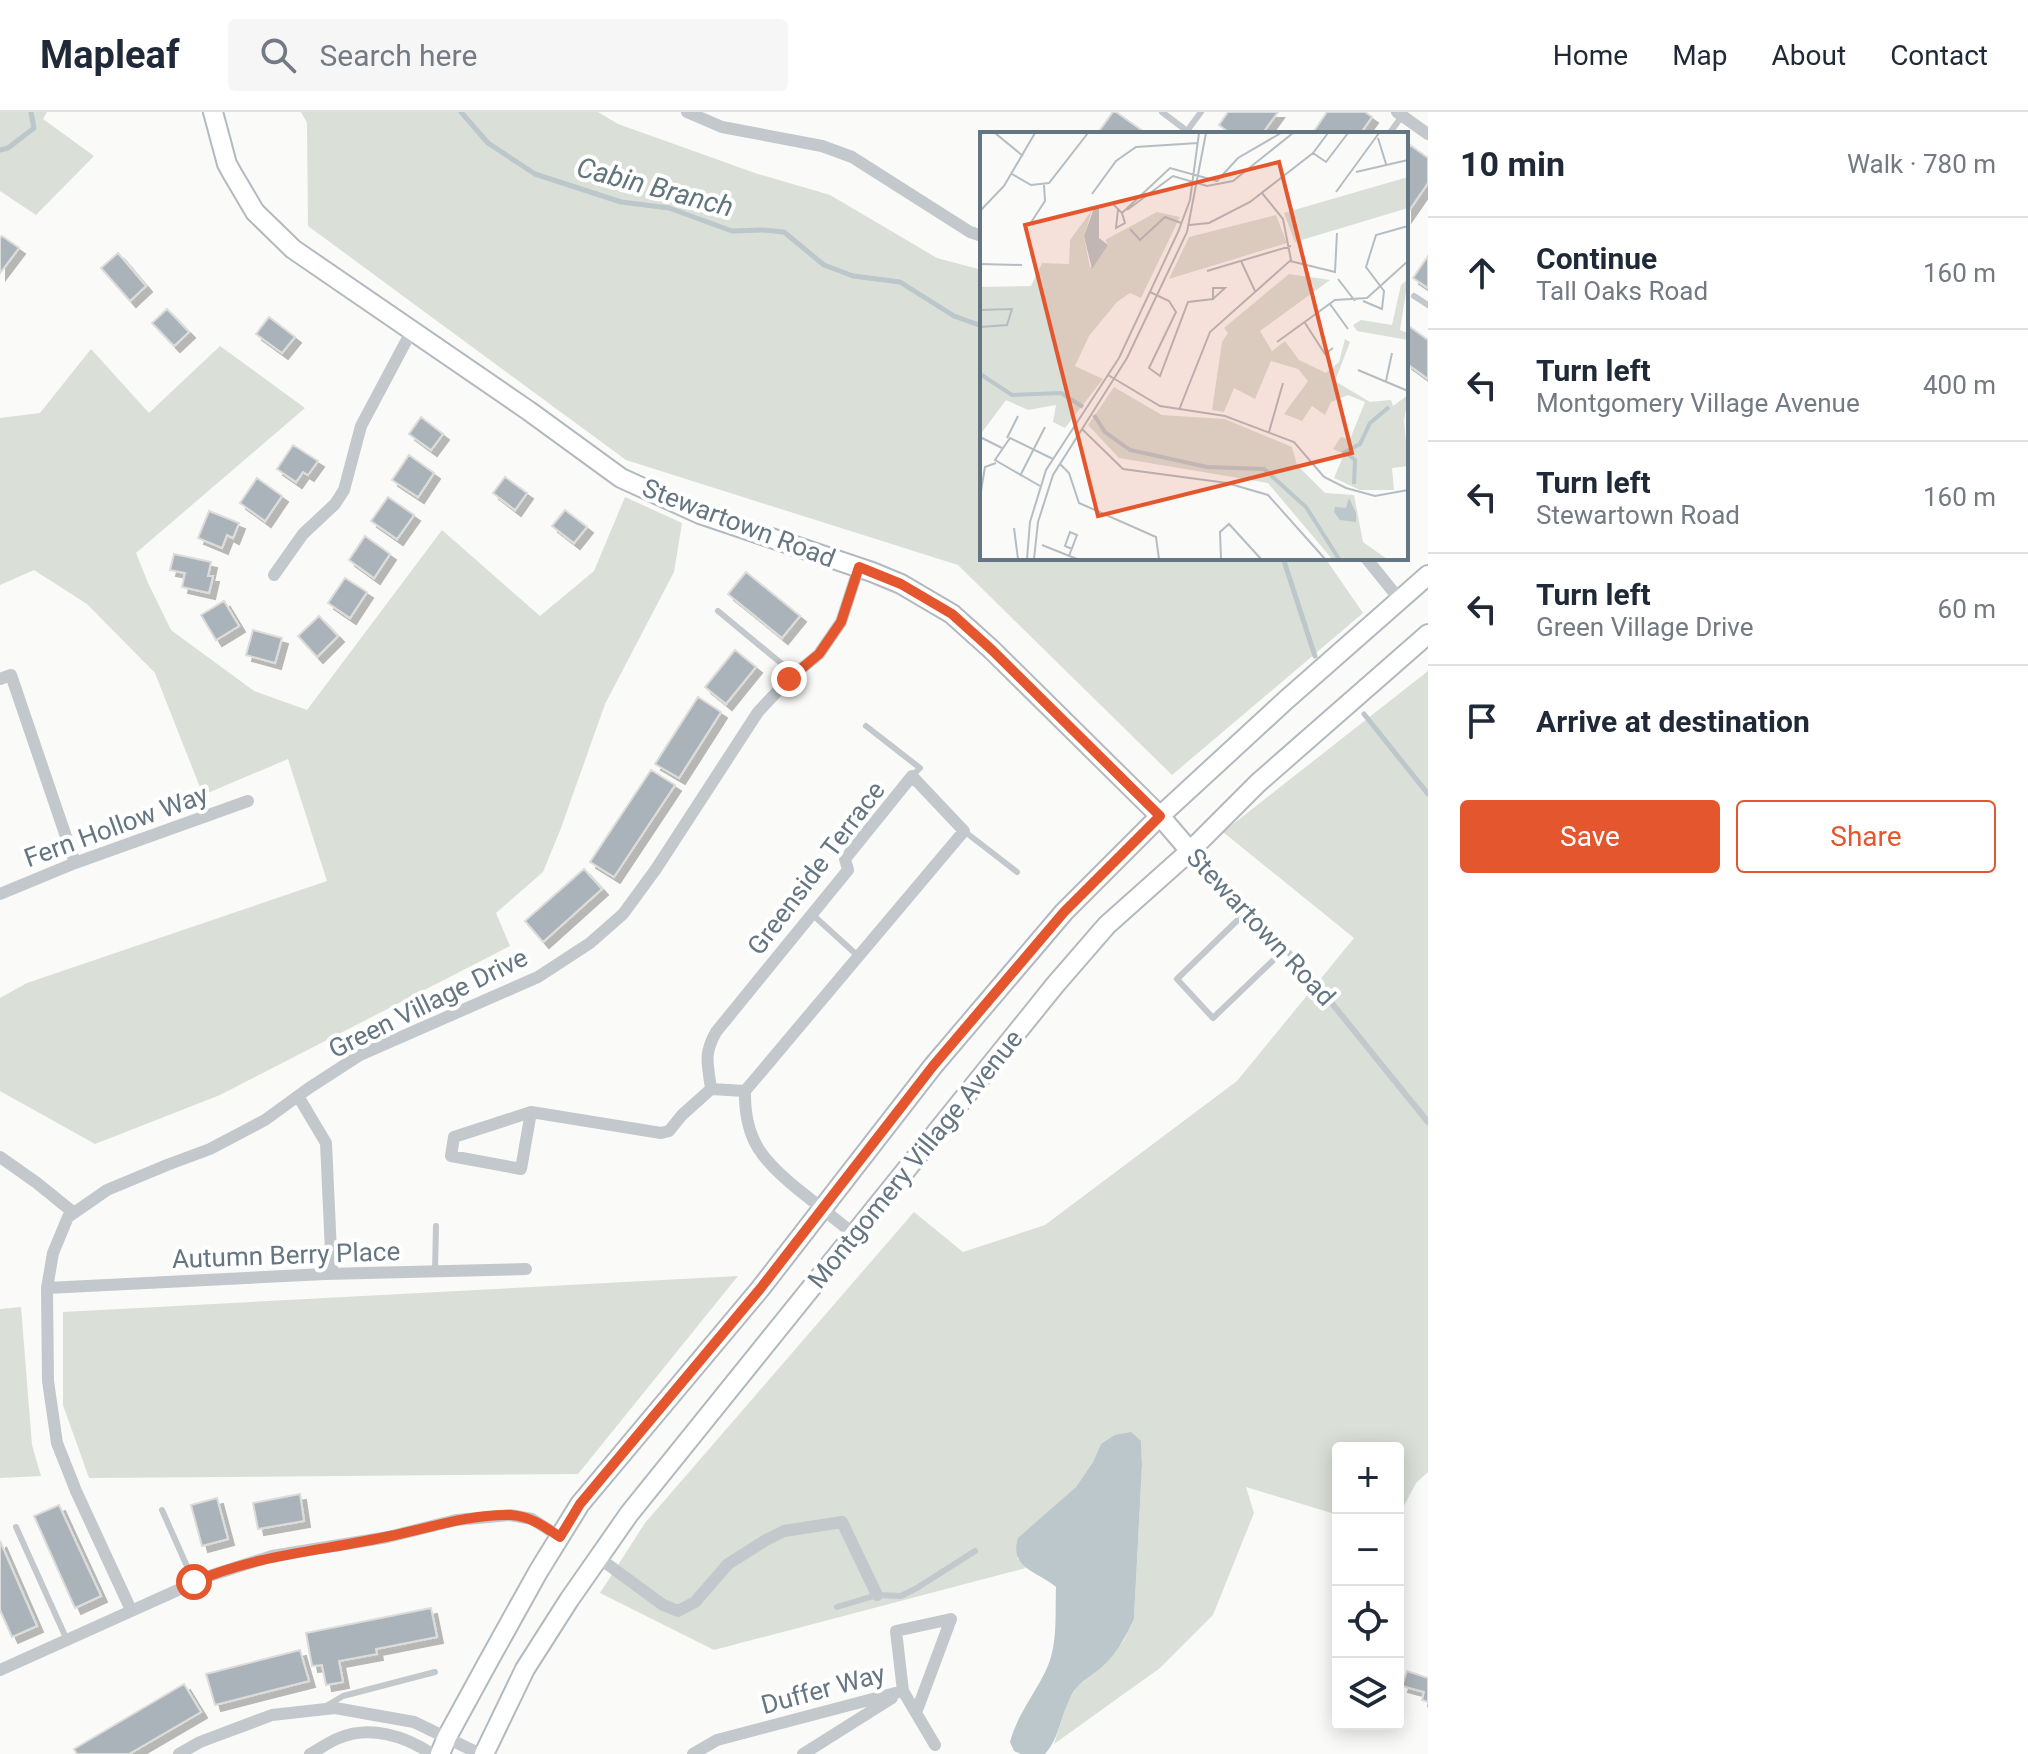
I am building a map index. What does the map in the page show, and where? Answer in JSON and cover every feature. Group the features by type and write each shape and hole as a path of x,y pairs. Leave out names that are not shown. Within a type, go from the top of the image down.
{"main road":[{"name":"Stewartown Road","path":"213,112 227,164 255,212 293,249 621,478 700,514 901,584 952,614 1160,816 1190,851"},
{"name":"Montgomery Village Avenue","path":"444,1746 531,1584 580,1504 760,1289 933,1066 1064,912 1160,816 1428,575"},
{"name":"Montgomery Village Avenue","path":"482,1754 525,1669 629,1514 1055,985 1107,925 1190,851 1258,783 1428,634"}],"street":[{"path":"687,112 722,127 822,146 852,157 980,235"},
{"path":"1400,114 1428,134"},
{"path":"274,575 303,534 335,504 344,490 361,426 411,332"},
{"path":"1368,560 1400,600"},
{"name":"Green Village Drive","path":"131,1610 57,1443 48,1381 47,1288 53,1253 68,1217 107,1190 224,1142 265,1120 360,1055 538,977 590,943 623,914 656,869 758,712 794,674 819,654 841,622 859,567"},
{"path":"0,679 11,675 75,863"},
{"name":"Greenside Terrace","path":"711,1089 708,1046 716,1032 848,870 845,859 912,776 964,831"},
{"name":"Fern Hollow Way","path":"0,894 75,863 248,801"},
{"path":"854,1234 780,1175 766,1160 754,1143 745,1111 745,1091 964,831"},
{"path":"531,1112 521,1169 451,1156 454,1137 531,1112 661,1133 669,1131 711,1089 745,1091"},
{"path":"298,1096 326,1143 332,1274"},
{"path":"0,1157 74,1213"},
{"name":"Autumn Berry Place","path":"47,1288 332,1274 526,1269"},
{"path":"0,1670 194,1582 272,1556 388,1537 456,1520 510,1515 532,1519 560,1537"},
{"path":"599,1558 663,1605 678,1611 695,1602 728,1564 766,1540 784,1531 842,1522 877,1595"},
{"path":"916,1713 951,1619 896,1631 903,1691 916,1713 935,1745"},
{"name":"Duffer Way","path":"693,1754 708,1750 717,1740 903,1691"},
{"name":"Duffer Way","path":"803,1754 903,1691"},
{"path":"179,1754 200,1742 272,1715 335,1708 414,1722 444,1746 482,1754"},
{"path":"353,1711 357,1733"},
{"path":"310,1754 338,1738 357,1733 380,1733 413,1742 432,1754"}],"lane":[{"path":"1162,112 1188,132"},
{"path":"1190,132 1201,112"},
{"path":"1390,132 1400,114"},
{"path":"1414,296 1428,305"},
{"path":"718,611 794,674"},
{"path":"866,726 920,768 912,776"},
{"path":"964,831 1017,872"},
{"name":"Stewartown Road","path":"1190,851 1286,948 1428,1122"},
{"path":"1247,911 1177,979 1213,1018 1286,948"},
{"path":"813,915 858,956"},
{"path":"435,1271 436,1226"},
{"path":"162,1510 194,1582"},
{"path":"16,1527 67,1640"},
{"path":"837,1607 877,1595 901,1596 975,1551"},
{"path":"321,1709 343,1696 435,1672"}],"shaded area":[{"path":"0,112 47,112 43,119 94,156 36,215 0,191"},
{"path":"301,112 598,112 618,124 755,173 830,195 937,258 980,269 980,560 1326,560 1363,613 1172,775 958,565 626,460 308,226 307,123"},
{"path":"220,346 305,408 136,553 171,630 254,691 307,710 442,530 540,616 594,571 625,497 682,523 674,572 605,704 543,872 496,913 510,946 220,1095 95,1144 0,1091 0,998 27,983 327,881 288,759 203,795 155,673 87,604 34,570 0,585 0,418 40,413 91,349 149,413"},
{"path":"1428,671 1428,1472 1416,1483 1404,1506 1404,1442 1332,1442 1332,1513 1246,1487 1254,1513 1213,1615 1160,1668 1054,1744 1068,1701 1077,1687 1105,1664 1124,1640 1134,1619 1141,1441 1101,1444 1076,1487 1048,1513 1017,1558 1026,1568 714,1650 600,1593 645,1523 914,1212 963,1252 1045,1225 1237,1081 1354,938 1223,832"},
{"path":"738,1276 578,1474 89,1478 63,1405 63,1312"},
{"path":"21,1307 32,1445 41,1476 0,1478 0,1309"},
{"path":"1131,1432 1141,1441 1142,1465 1134,1619 1113,1656 1074,1691 1045,1754 1021,1754 1014,1751 1010,1742 1051,1659 1056,1587 1021,1563 1016,1548 1018,1538 1076,1487 1101,1444 1115,1435"}],"building":[{"path":"1116,112 1144,132 1098,132"},
{"path":"1228,112 1278,112 1263,132 1228,132 1219,125"},
{"path":"1327,112 1365,112 1372,117 1361,132 1313,132"},
{"path":"1410,145 1428,158 1428,183 1408,212"},
{"path":"2,236 19,248 0,273 0,238"},
{"path":"118,253 146,286 130,301 101,268"},
{"path":"1428,256 1428,288 1413,278"},
{"path":"167,309 189,332 174,346 152,323"},
{"path":"269,317 295,337 282,353 256,334"},
{"path":"1408,325 1428,340 1428,379 1408,364"},
{"path":"421,417 443,434 431,450 409,434"},
{"path":"293,445 318,461 308,475 303,472 296,482 277,469"},
{"path":"409,455 434,473 418,497 392,480"},
{"path":"505,477 527,493 515,510 493,493"},
{"path":"257,478 282,496 265,521 240,503"},
{"path":"388,497 414,515 397,539 371,521"},
{"path":"565,510 587,527 574,543 552,526"},
{"path":"209,511 239,523 233,538 227,535 222,548 198,538"},
{"path":"365,536 390,554 374,578 349,560"},
{"path":"174,554 211,562 208,576 213,576 209,593 182,587 185,573 170,570"},
{"path":"746,572 800,616 782,638 728,594"},
{"path":"345,578 367,592 350,618 328,603"},
{"path":"224,601 239,626 216,640 201,615"},
{"path":"319,616 338,636 317,657 298,636"},
{"path":"253,630 282,638 275,663 246,655"},
{"path":"735,650 756,667 726,704 705,687"},
{"path":"698,697 721,712 679,778 655,764"},
{"path":"651,770 675,785 614,877 590,862"},
{"path":"584,869 602,889 543,942 525,921"},
{"path":"300,1494 304,1521 258,1529 253,1503"},
{"path":"217,1498 228,1539 202,1546 191,1505"},
{"path":"59,1505 101,1596 75,1608 34,1516"},
{"path":"0,1541 37,1626 12,1637 0,1610"},
{"path":"431,1608 437,1637 376,1649 377,1654 339,1661 343,1682 326,1685 322,1665 312,1666 306,1633"},
{"path":"300,1650 309,1681 215,1705 206,1674"},
{"path":"1407,1671 1428,1678 1428,1702 1422,1700 1424,1692 1404,1687"},
{"path":"184,1684 201,1712 129,1754 77,1754 74,1749"}],"waterway":[{"path":"0,150 8,148 34,128 31,112"},
{"name":"Cabin Branch","path":"461,112 488,143 535,174 621,202 669,208 732,231 784,232 824,265 853,276 900,282 954,316 980,325"},
{"name":"Cabin Branch","path":"1284,560 1315,656"},
{"name":"Cabin Branch","path":"1364,714 1428,794"}],"route":[{"path":"194,1582 272,1556 388,1537 456,1520 510,1515 532,1519 560,1537 580,1504 760,1289 933,1066 1064,912 1160,816 952,614 901,584 859,567 841,622 819,654 789,679"}]}
